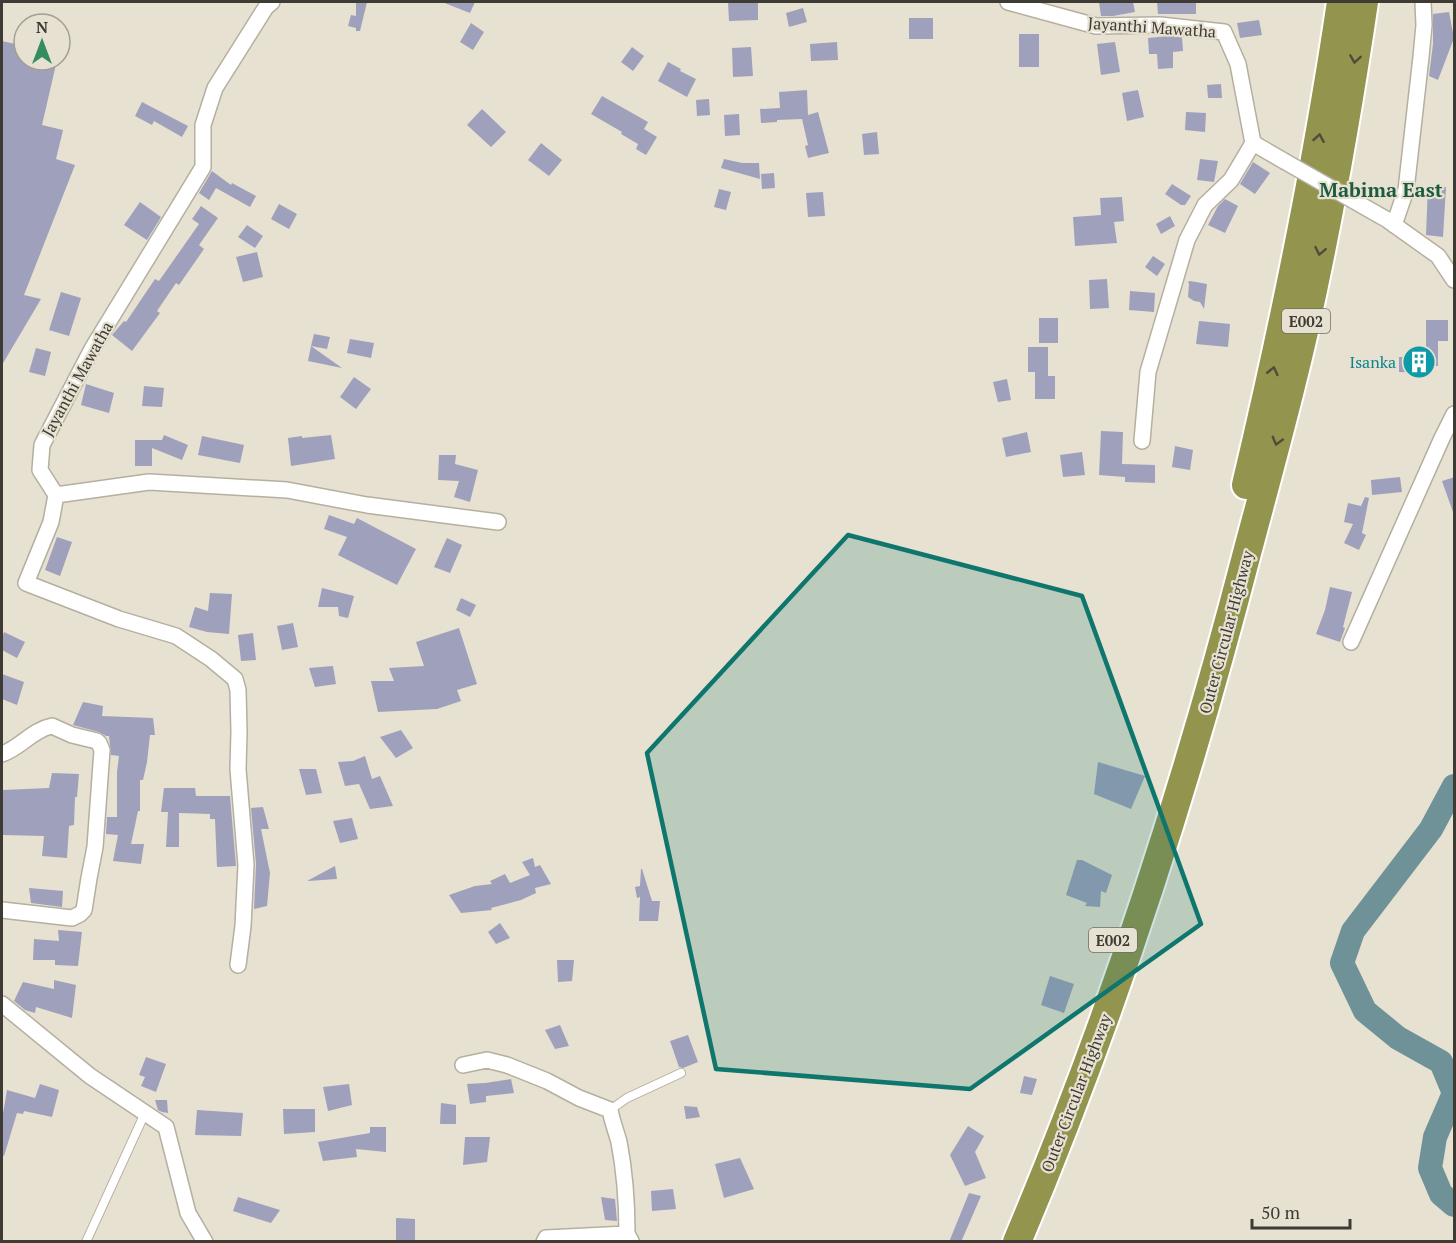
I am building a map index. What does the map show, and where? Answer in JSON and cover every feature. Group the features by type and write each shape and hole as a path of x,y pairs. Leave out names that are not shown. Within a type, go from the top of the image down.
{"highway":[{"name":"Outer Circular Highway","path":"1017,1242 1059,1142 1083,1077 1152,884 1192,756 1218,633 1239,514 1284,322 1319,136 1341,2"},
{"name":"Outer Circular Highway","path":"997,1242 1043,1134 1134,881 1175,751 1218,633 1282,423 1305,325 1342,138 1364,2"}],"street":[{"name":"Jayanthi Mawatha","path":"1008,2 1096,26 1160,25 1224,32 1238,64 1253,143"},
{"path":"1389,221 1406,190 1424,25 1423,2"},
{"name":"Jayanthi Mawatha","path":"56,495 40,471 42,445 92,349 203,166 203,125 215,88 267,3"},
{"path":"1142,441 1148,372 1187,240 1205,205 1231,180 1253,143 1389,221 1438,256 1455,280"},
{"path":"1351,642 1455,414"},
{"path":"238,965 243,926 246,865 238,769 238,690 235,678 176,636 119,619 26,584 51,522 56,495 149,482 287,490 367,506 498,522"},
{"path":"2,754 12,750 38,731 52,726 72,735 97,741 102,750 95,847 84,910 72,918 2,910"},
{"path":"2,1004 90,1076 166,1127 188,1213 206,1242"},
{"path":"463,1065 487,1060 507,1065 610,1110 618,1140 627,1196 629,1238 546,1238 544,1242"}],"lane":[{"path":"610,1110 627,1098 681,1072"},
{"path":"86,1242 145,1113"}],"highlighted area":[{"path":"848,535 1082,596 1201,924 970,1089 716,1069 647,753"}],"building":[{"path":"356,2 367,2 360,31 348,26 351,15 356,16"},
{"path":"442,2 475,2 470,13"},
{"path":"728,2 758,2 758,20 729,21"},
{"path":"1099,2 1133,2 1135,12 1101,16"},
{"path":"1157,2 1196,2 1196,14 1158,14"},
{"path":"803,8 807,22 789,27 786,13"},
{"path":"1449,12 1454,38 1438,80 1429,76 1433,44 1433,14"},
{"path":"909,18 933,18 933,39 909,39"},
{"path":"1259,20 1262,35 1240,38 1237,23"},
{"path":"471,23 484,32 473,50 460,42"},
{"path":"1019,34 1039,34 1039,67 1019,67"},
{"path":"1182,37 1183,51 1173,52 1173,68 1158,69 1157,54 1149,54 1148,38"},
{"path":"2,41 12,43 12,72 54,72 42,125 63,130 56,159 75,165 24,295 41,299 2,365"},
{"path":"837,42 838,60 811,61 810,44"},
{"path":"1115,42 1120,72 1101,75 1097,44"},
{"path":"632,47 644,56 633,71 621,62"},
{"path":"751,47 753,76 733,77 732,48"},
{"path":"668,62 696,79 687,97 658,81"},
{"path":"1221,84 1222,98 1208,98 1207,85"},
{"path":"807,90 808,115 818,112 829,153 808,158 805,146 808,145 802,119 761,123 760,109 780,108 779,92"},
{"path":"1138,90 1144,117 1127,121 1122,93"},
{"path":"602,96 648,122 644,129 657,137 646,155 636,149 638,144 621,134 622,132 591,114"},
{"path":"709,99 710,115 697,116 696,100"},
{"path":"142,102 188,126 182,137 154,121 152,125 135,116"},
{"path":"482,109 506,132 491,147 467,125"},
{"path":"1186,112 1206,113 1205,132 1185,130"},
{"path":"739,114 740,135 725,136 724,115"},
{"path":"877,132 879,154 864,155 862,134"},
{"path":"541,143 562,160 549,176 528,160"},
{"path":"724,159 742,163 759,163 760,179 721,168"},
{"path":"1200,159 1218,161 1214,182 1197,180"},
{"path":"1253,162 1270,173 1255,194 1240,184"},
{"path":"212,171 231,185 232,183 256,196 250,207 216,188 209,200 199,193"},
{"path":"774,173 775,188 762,189 761,174"},
{"path":"1172,184 1191,196 1185,205 1181,205 1165,194"},
{"path":"1428,186 1446,187 1443,237 1426,235"},
{"path":"719,189 731,192 726,210 714,207"},
{"path":"823,192 825,216 808,217 806,193"},
{"path":"1122,197 1124,221 1114,222 1117,243 1075,246 1073,217 1101,215 1100,198"},
{"path":"1225,199 1238,206 1225,233 1208,225 1218,206"},
{"path":"140,202 161,217 147,240 124,225"},
{"path":"279,204 297,214 289,229 271,219"},
{"path":"201,206 218,218 199,245 204,249 179,285 176,283 157,311 160,313 132,351 112,335 124,321 126,322 155,279 159,281 199,224 192,219"},
{"path":"1170,216 1175,226 1161,234 1156,224"},
{"path":"247,225 263,236 255,248 238,237"},
{"path":"257,252 263,277 243,282 236,257"},
{"path":"1153,256 1165,264 1157,276 1145,267"},
{"path":"1107,279 1109,308 1090,309 1089,280"},
{"path":"1188,282 1207,284 1204,309 1200,302 1188,297"},
{"path":"1130,291 1155,293 1154,312 1129,310"},
{"path":"61,292 81,298 69,336 49,330"},
{"path":"1039,318 1058,318 1058,343 1039,343"},
{"path":"1426,320 1448,320 1448,341 1438,341 1438,366 1427,366 1427,373 1399,372 1399,357 1426,357"},
{"path":"1199,321 1230,324 1228,347 1196,344"},
{"path":"314,334 330,337 327,349 311,346"},
{"path":"350,339 374,343 371,358 347,353"},
{"path":"311,346 342,368 308,361"},
{"path":"1028,347 1048,347 1048,376 1055,376 1055,399 1035,399 1035,372 1028,372"},
{"path":"36,348 51,352 45,376 29,372"},
{"path":"354,377 371,389 356,409 340,397"},
{"path":"1007,379 1011,400 998,402 993,382"},
{"path":"86,384 114,393 109,413 81,405"},
{"path":"144,386 164,388 162,407 142,406"},
{"path":"1101,431 1123,432 1122,464 1155,465 1155,483 1125,482 1125,477 1099,475"},
{"path":"1027,432 1031,452 1006,457 1002,438"},
{"path":"164,435 188,445 182,460 152,448 152,466 135,466 135,440 162,440"},
{"path":"331,435 335,459 291,466 288,438"},
{"path":"202,436 244,445 240,463 198,455"},
{"path":"1175,446 1193,450 1190,470 1172,467"},
{"path":"1082,452 1085,475 1063,477 1060,455"},
{"path":"439,455 456,455 455,464 478,470 470,502 454,497 459,481 438,480"},
{"path":"1400,477 1402,492 1372,495 1371,480"},
{"path":"1455,477 1455,511 1453,512 1442,481"},
{"path":"1365,497 1369,498 1362,533 1366,535 1359,550 1344,543 1353,524 1344,522 1348,503 1361,506"},
{"path":"329,515 354,524 357,518 416,549 397,585 338,555 347,537 324,529"},
{"path":"57,537 72,542 60,576 45,570"},
{"path":"447,538 462,545 450,573 434,567"},
{"path":"1330,587 1352,592 1340,642 1316,634"},
{"path":"322,588 354,596 348,618 339,616 338,607 318,607"},
{"path":"210,593 232,594 229,634 207,632 189,627 195,607 208,611"},
{"path":"461,598 476,605 470,617 456,610"},
{"path":"293,623 298,647 282,650 277,626"},
{"path":"459,628 477,684 457,690 461,701 437,709 378,712 371,681 394,681 389,668 424,666 416,642"},
{"path":"4,632 25,642 17,658 2,650"},
{"path":"253,633 256,660 241,661 238,635"},
{"path":"333,666 336,684 315,687 309,668"},
{"path":"2,674 24,682 17,705 2,699"},
{"path":"83,702 103,706 102,716 153,718 155,735 150,735 143,780 140,780 140,811 138,811 131,844 144,844 141,864 113,861 118,835 106,834 107,817 117,817 119,756 111,755 109,736 73,725"},
{"path":"401,730 413,748 396,758 380,737"},
{"path":"365,756 372,779 380,776 393,806 370,809 359,784 345,786 338,762 353,761"},
{"path":"1098,762 1145,776 1131,809 1094,794"},
{"path":"299,769 316,769 322,793 306,795"},
{"path":"52,773 79,774 74,825 69,826 67,858 42,856 44,836 2,835 3,790 49,788"},
{"path":"164,788 195,788 196,796 230,796 236,866 217,867 215,819 210,819 210,814 179,813 179,847 166,847 168,812 161,812"},
{"path":"263,807 269,829 261,829 270,873 267,906 254,909 256,864 251,808"},
{"path":"352,818 358,839 340,843 333,821"},
{"path":"533,858 535,867 540,865 551,884 535,888 536,893 521,900 491,908 492,910 461,913 449,895 475,886 492,884 490,881 505,874 510,883 530,875 522,862"},
{"path":"1077,860 1082,860 1112,875 1106,893 1101,891 1100,907 1085,906 1087,903 1066,895"},
{"path":"335,866 337,879 307,881"},
{"path":"641,869 652,901 660,901 658,921 639,921 640,897 637,898 635,887 640,886"},
{"path":"29,888 63,891 62,907 31,903"},
{"path":"500,923 510,938 496,944 488,932"},
{"path":"58,930 82,932 78,966 55,965 55,960 33,960 34,939 59,941"},
{"path":"557,960 574,960 572,981 558,982"},
{"path":"1050,976 1074,984 1064,1013 1041,1005"},
{"path":"54,980 76,985 72,1018 36,1007 35,1013 25,1010 14,1001 23,982 54,989"},
{"path":"560,1025 569,1046 555,1049 545,1030"},
{"path":"688,1035 698,1062 683,1068 679,1067 670,1041"},
{"path":"146,1057 166,1064 156,1092 141,1086 145,1077 139,1075"},
{"path":"1024,1076 1037,1079 1032,1095 1020,1093"},
{"path":"511,1079 514,1093 486,1096 486,1102 470,1104 467,1084"},
{"path":"40,1084 59,1090 52,1117 24,1111 23,1114 17,1113 4,1156 2,1155 2,1119 7,1090 35,1098"},
{"path":"349,1084 352,1105 328,1111 323,1087"},
{"path":"155,1100 167,1100 168,1113 158,1110"},
{"path":"441,1103 456,1105 456,1124 440,1124"},
{"path":"684,1106 697,1107 700,1117 686,1119"},
{"path":"283,1109 315,1109 315,1132 284,1134"},
{"path":"197,1110 243,1113 241,1136 195,1135"},
{"path":"968,1126 984,1136 975,1152 986,1178 965,1186 950,1155"},
{"path":"370,1127 386,1127 386,1152 356,1149 357,1157 323,1161 318,1142 370,1133"},
{"path":"465,1137 490,1137 487,1162 463,1165"},
{"path":"740,1158 754,1189 724,1198 715,1164"},
{"path":"673,1189 676,1209 652,1211 651,1191"},
{"path":"969,1193 981,1196 961,1242 949,1242"},
{"path":"238,1197 280,1210 271,1223 233,1211"},
{"path":"601,1197 615,1199 617,1221 605,1220"},
{"path":"396,1218 415,1219 415,1242 396,1242"}],"waterway":[{"path":"1454,786 1431,829 1353,931 1342,963 1365,1011 1398,1038 1441,1062 1454,1093 1435,1137 1430,1168 1441,1194 1454,1205"}],"place":[{"name":"Isanka","path":"1419,362"}],"district":[{"name":"Mabima East","path":"1381,189"}]}
